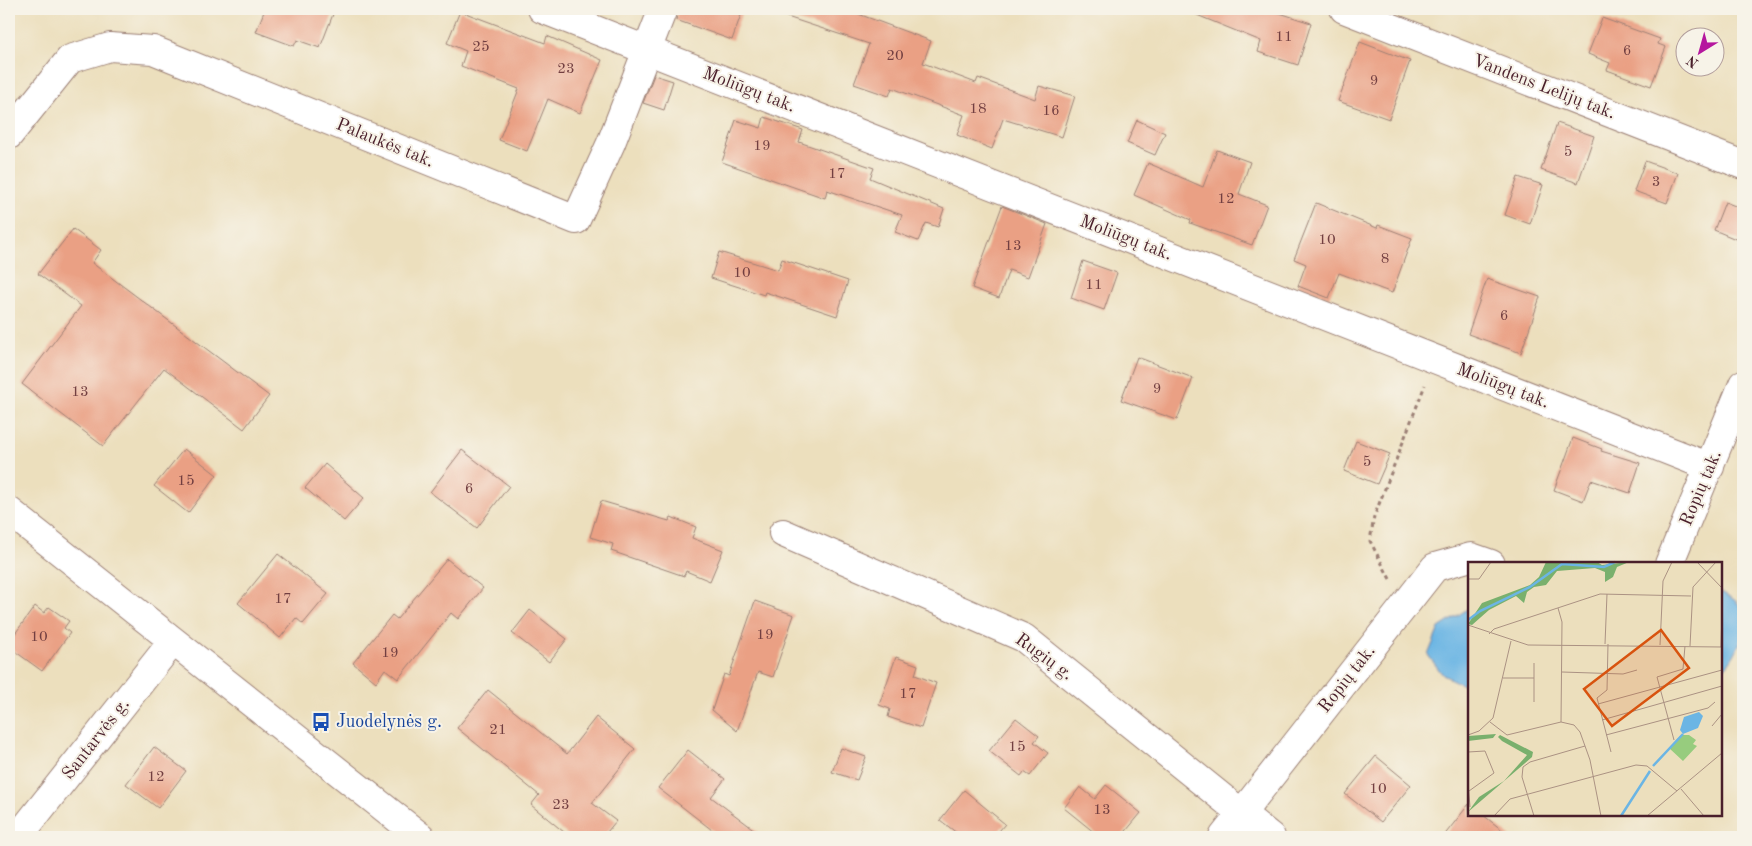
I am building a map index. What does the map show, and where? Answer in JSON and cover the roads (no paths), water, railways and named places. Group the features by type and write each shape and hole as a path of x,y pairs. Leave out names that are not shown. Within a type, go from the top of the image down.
{"street":[{"name":"Moliūgų tak.","path":"542,9 1710,467"},
{"name":"Palaukės tak.","path":"9,135 70,59 110,47 153,50 576,220 611,144 663,9"},
{"name":"Vandens Lelijų tak.","path":"1344,9 1743,165"},
{"name":"Ropių tak.","path":"1670,562 1743,384"},
{"path":"9,511 421,837"},
{"name":"Rugių g.","path":"783,533 1024,638 1271,837"},
{"name":"Ropių tak.","path":"1223,837 1435,567 1471,557 1485,562"},
{"name":"Santarvės g.","path":"18,837 173,641"}],"water":[{"path":"1722,593 1740,606 1744,615 1743,632 1737,650 1733,658 1723,669"},
{"path":"1468,609 1468,688 1443,675 1428,655 1439,628"}],"place":[{"name":"Juodelynės g.","path":"321,722"}]}
